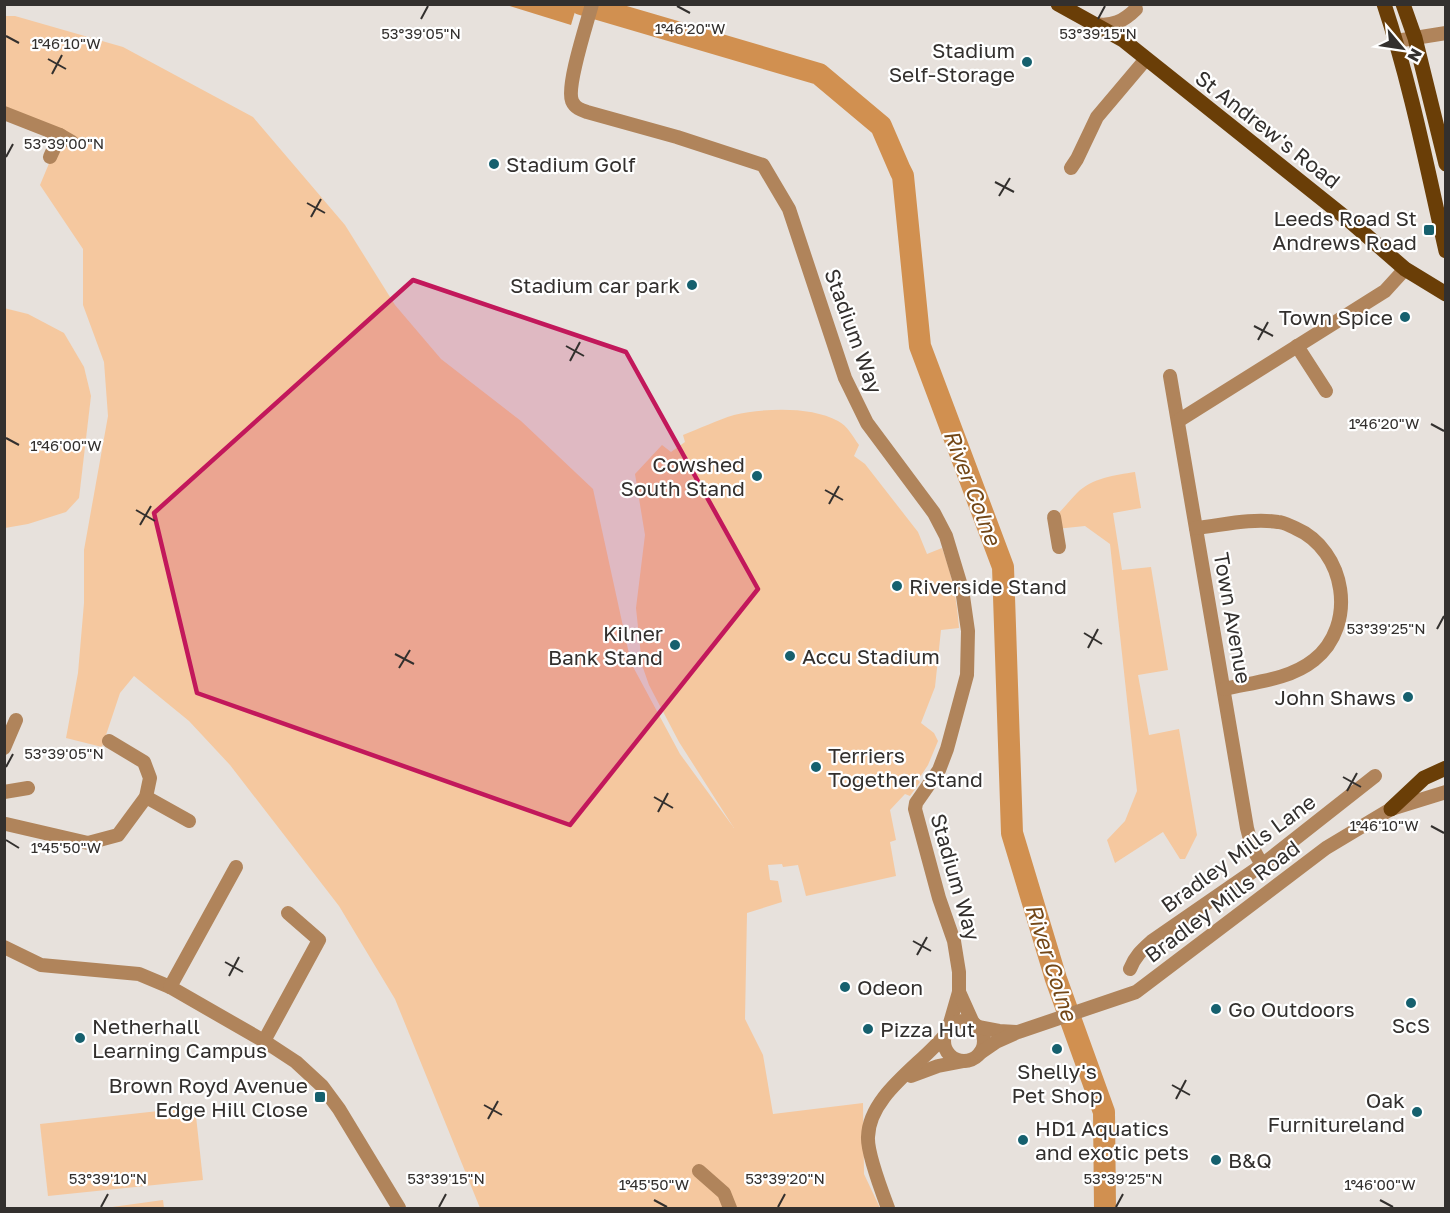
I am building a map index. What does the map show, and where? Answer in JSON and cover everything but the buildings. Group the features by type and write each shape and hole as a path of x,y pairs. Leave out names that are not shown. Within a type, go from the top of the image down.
{"main road":[{"name":"St Andrew's Road","path":"1058,4 1122,40 1351,222 1405,269 1446,294"},
{"path":"1384,4 1413,103 1446,251"},
{"path":"1403,4 1415,38 1446,164"},
{"path":"1391,809 1424,778 1446,768"}],"street":[{"name":"Stadium Way","path":"592,4 571,84 571,99 576,108 763,165 789,210 845,378 854,397 867,423 934,513 946,536 962,589 968,631 967,675 939,770 916,803 915,809 939,898 954,941 959,972 959,992 947,1032"},
{"path":"1093,24 1110,26 1129,16 1139,7"},
{"path":"1122,40 1139,7"},
{"path":"1396,41 1446,33"},
{"path":"1071,168 1097,117 1146,59"},
{"path":"4,113 66,138 50,157"},
{"path":"1178,421 1385,291 1405,269"},
{"path":"1297,346 1326,391"},
{"name":"Town Avenue","path":"1170,376 1247,828 1252,847 1262,865"},
{"path":"1054,517 1059,547"},
{"path":"1196,528 1241,522 1279,522 1309,534 1328,554 1339,578 1342,607 1334,639 1315,660 1289,675 1224,688"},
{"path":"4,748 16,720"},
{"path":"5,820 88,843 118,835 146,797 150,778 144,762 109,741"},
{"name":"Bradley Mills Lane","path":"1130,969 1140,951 1152,941 1262,865 1375,776"},
{"path":"4,792 28,788"},
{"name":"Bradley Mills Road","path":"900,1080 925,1070 975,1058 996,1042 1018,1032 1137,992 1326,848 1391,809 1446,792"},
{"path":"146,797 189,821"},
{"path":"170,987 236,867"},
{"path":"264,1041 319,939 288,913"},
{"path":"4,947 41,964 139,974 170,987 264,1041 303,1067 322,1086 399,1209"},
{"name":"Stadium Way","path":"959,992 976,1025"},
{"name":"Bradley Mills Road","path":"888,1209 868,1137 874,1113 889,1090 934,1049 957,1023 968,1022 999,1031 1018,1032"},
{"path":"976,1025 984,1037 980,1053"},
{"path":"947,1032 945,1042 949,1053 953,1058 964,1061"},
{"path":"699,1171 724,1193 730,1209"},
{"path":"713,1203 724,1193"}],"highlighted area":[{"path":"413,280 626,352 758,589 570,825 197,693 154,513"}],"shaded area":[{"path":"506,5 577,5 571,25"},
{"path":"4,16 15,16 123,47 253,117 345,225 395,305 441,359 521,421 593,489 631,663 680,754 734,828 679,742 649,685 642,665 636,608 645,535 635,474 662,445 671,452 685,442 683,435 728,417 773,410 815,413 838,421 850,432 859,445 854,456 865,464 918,532 927,554 942,548 954,587 959,628 941,630 935,687 921,723 934,733 938,741 928,765 918,780 920,782 910,796 905,794 890,810 896,840 890,842 896,876 806,896 798,865 783,867 782,864 768,865 770,880 778,881 782,902 747,913 745,1019 763,1055 773,1114 863,1103 864,1174 880,1208 480,1208 395,999 339,906 230,765 189,721 134,676 120,693 102,747 66,738 78,673 84,603 84,550 108,416 104,362 83,305 83,249 40,185 63,130 5,108"},
{"path":"4,308 28,314 64,333 84,367 91,396 79,498 66,512 28,524 5,528"},
{"path":"1135,472 1141,508 1113,513 1122,570 1151,567 1168,670 1138,675 1149,735 1179,729 1197,835 1185,859 1180,859 1163,832 1115,863 1107,840 1125,821 1137,791 1110,544 1085,526 1056,529 1054,517 1077,493 1090,484 1104,478"},
{"path":"195,1107 203,1180 48,1196 40,1124"},
{"path":"163,1200 164,1208 105,1208"}],"waterway":[{"name":"River Colne","path":"581,4 819,74 881,126 903,176 920,346 1003,567 1012,833 1056,979 1104,1112 1105,1208"}],"place":[{"name":"Stadium Self-Storage","path":"1027,62"},
{"name":"Stadium Golf","path":"494,164"},
{"name":"Leeds Road St Andrews Road","path":"1429,230"},
{"name":"Stadium car park","path":"692,285"},
{"name":"Town Spice","path":"1405,317"},
{"name":"Cowshed South Stand","path":"757,476"},
{"name":"Riverside Stand","path":"897,586"},
{"name":"Kilner Bank Stand","path":"675,645"},
{"name":"Accu Stadium","path":"790,656"},
{"name":"John Shaws","path":"1408,697"},
{"name":"Terriers Together Stand","path":"816,767"},
{"name":"Odeon","path":"845,987"},
{"name":"ScS","path":"1411,1003"},
{"name":"Go Outdoors","path":"1216,1009"},
{"name":"Pizza Hut","path":"868,1029"},
{"name":"Netherhall Learning Campus","path":"80,1038"},
{"name":"Shelly's Pet Shop","path":"1057,1049"},
{"name":"Brown Royd Avenue Edge Hill Close","path":"320,1097"},
{"name":"Oak Furnitureland","path":"1417,1112"},
{"name":"HD1 Aquatics and exotic pets","path":"1023,1140"},
{"name":"B&Q","path":"1216,1160"}]}
